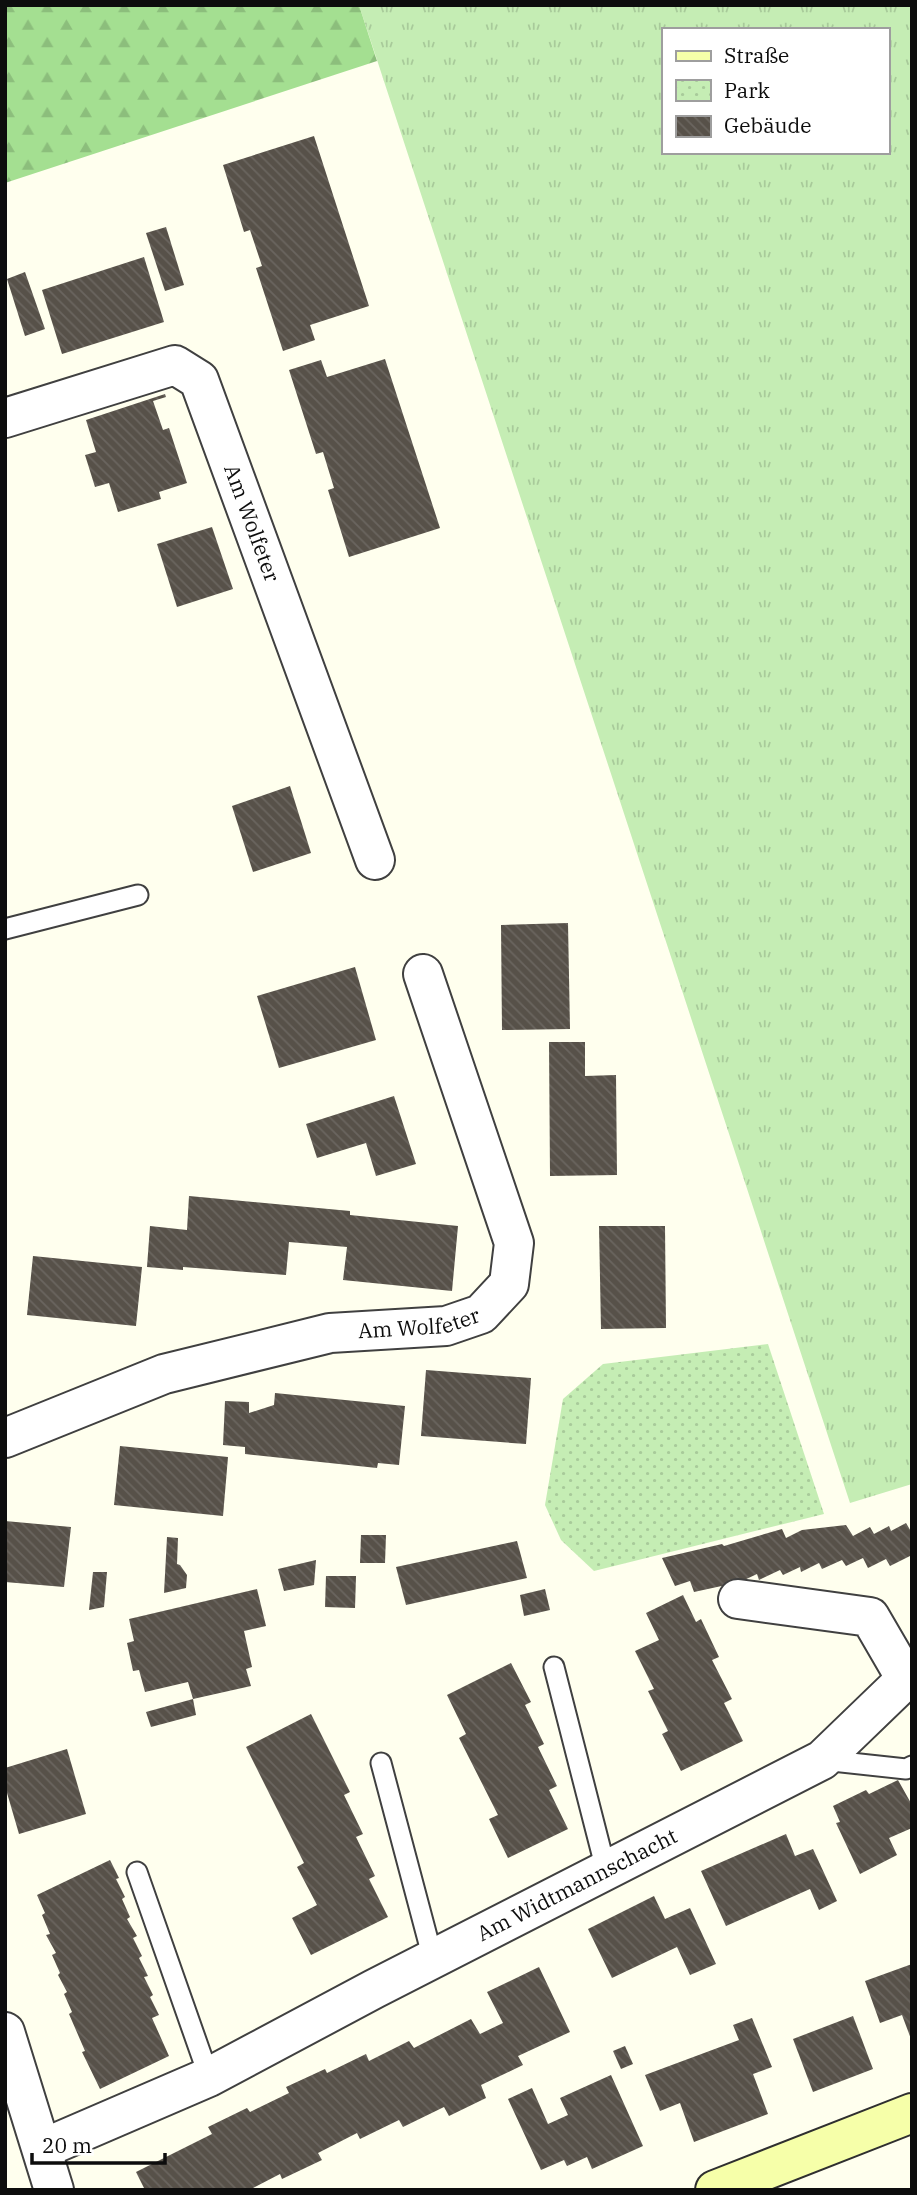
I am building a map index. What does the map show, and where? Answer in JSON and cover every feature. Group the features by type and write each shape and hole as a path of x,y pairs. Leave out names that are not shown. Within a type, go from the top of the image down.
{"street":[{"name":"Am Wolfeter","path":"5,418 175,365 199,380 375,860"},
{"name":"Am Wolfeter","path":"5,1438 164,1374 330,1333 446,1326 481,1314 509,1284 514,1243 423,974"},
{"name":"Am Widtmannschacht","path":"42,2149 209,2077 822,1760 906,1679 870,1617 738,1599"},
{"path":"5,2032 54,2190"},
{"path":"715,2190 912,2113"}],"lane":[{"path":"5,929 138,895"},
{"path":"554,1667 606,1870"},
{"path":"822,1760 906,1769 912,1766"},
{"path":"381,1763 433,1959"},
{"path":"137,1872 209,2077"}],"green space":[{"path":"5,5 359,5 377,61 5,183"},
{"path":"359,5 912,5 912,1484 850,1503"},
{"path":"768,1344 824,1514 594,1571 561,1540 545,1505 563,1399 603,1364"}],"building":[{"path":"314,136 369,306 310,325 315,340 283,351 256,268 262,266 250,230 244,232 223,165"},
{"path":"166,227 184,285 165,291 146,233"},
{"path":"144,257 164,322 62,354 42,290"},
{"path":"25,272 45,329 25,336 7,279"},
{"path":"385,359 440,528 349,557 328,490 334,488 323,452 316,454 289,370 321,360 327,377"},
{"path":"165,394 166,397 153,401 163,430 169,428 187,483 159,492 161,499 118,512 109,483 95,487 85,455 96,452 86,420"},
{"path":"212,527 233,589 177,607 157,544"},
{"path":"290,786 311,853 253,872 232,806"},
{"path":"568,923 570,1029 502,1030 501,925"},
{"path":"355,967 376,1040 279,1068 257,996"},
{"path":"549,1042 585,1042 585,1076 616,1075 617,1175 550,1176"},
{"path":"394,1096 416,1164 376,1176 366,1143 317,1158 306,1124"},
{"path":"189,1196 350,1211 350,1215 458,1226 452,1291 343,1280 347,1247 289,1242 286,1275 147,1267 150,1226 187,1230"},
{"path":"599,1226 665,1226 666,1328 601,1329"},
{"path":"33,1256 142,1267 136,1326 27,1315"},
{"path":"426,1370 531,1378 526,1444 421,1436"},
{"path":"275,1393 405,1406 399,1465 378,1463 377,1468 245,1454 245,1447 223,1445 225,1401 249,1402 249,1413 274,1405"},
{"path":"120,1446 228,1457 223,1516 114,1505"},
{"path":"5,1521 71,1527 64,1587 5,1582"},
{"path":"906,1523 912,1533 912,1555 890,1566 886,1559 868,1568 863,1558 846,1566 842,1560 822,1569 819,1563 801,1572 800,1567 783,1575 780,1570 759,1580 757,1574 740,1582 694,1592 690,1581 675,1586 662,1558 722,1544 724,1546 782,1529 786,1538 802,1530 846,1525 853,1536 870,1527 874,1534 889,1526 891,1531"},
{"path":"361,1535 386,1535 385,1563 360,1563"},
{"path":"167,1537 178,1538 177,1564 187,1575 186,1588 164,1593"},
{"path":"517,1541 527,1578 406,1605 396,1567"},
{"path":"316,1560 314,1585 284,1591 278,1569"},
{"path":"93,1572 107,1572 104,1607 89,1610"},
{"path":"326,1576 356,1576 355,1608 325,1607"},
{"path":"257,1589 266,1626 244,1631 252,1667 246,1669 251,1686 193,1699 188,1682 145,1692 139,1670 133,1671 127,1643 134,1641 129,1619"},
{"path":"545,1589 550,1610 524,1616 520,1595"},
{"path":"683,1595 696,1622 701,1619 719,1657 712,1660 732,1699 724,1703 743,1741 681,1771 662,1734 668,1731 648,1691 654,1689 635,1651 659,1640 646,1613"},
{"path":"511,1663 531,1702 525,1705 544,1744 538,1747 557,1786 549,1790 568,1829 508,1858 489,1819 498,1815 459,1738 466,1734 447,1695"},
{"path":"193,1699 196,1715 151,1727 146,1712"},
{"path":"311,1714 350,1792 344,1795 363,1834 356,1837 375,1876 369,1879 388,1917 311,1955 292,1918 317,1905 297,1867 304,1863 246,1747"},
{"path":"67,1749 86,1814 19,1834 5,1786 5,1768"},
{"path":"898,1780 912,1805 912,1828 889,1838 897,1855 860,1874 836,1823 840,1822 833,1806 866,1790 869,1794"},
{"path":"786,1834 795,1856 813,1849 837,1901 819,1910 810,1889 726,1926 701,1871"},
{"path":"110,1860 125,1897 122,1899 130,1917 127,1919 137,1936 133,1938 148,1976 144,1977 153,1995 150,1997 159,2015 152,2018 169,2056 100,2089 82,2052 85,2051 69,2014 72,2012 64,1994 67,1992 58,1975 60,1973 52,1955 56,1953 46,1935 50,1934 37,1895"},
{"path":"654,1896 665,1919 690,1908 716,1964 690,1975 677,1947 612,1978 588,1929"},
{"path":"912,1964 911,2039 902,2015 880,2023 865,1981"},
{"path":"539,1967 570,2032 518,2056 523,2065 481,2085 486,2098 449,2116 444,2107 403,2127 399,2120 360,2139 357,2133 318,2153 322,2160 282,2179 280,2174 249,2190 145,2190 136,2172 212,2134 208,2127 247,2108 250,2112 289,2093 286,2087 325,2069 327,2073 366,2054 369,2061 409,2041 414,2048 471,2019 480,2034 503,2023 487,1992"},
{"path":"853,2016 873,2069 813,2092 793,2039"},
{"path":"752,2018 772,2067 753,2074 768,2114 694,2142 680,2103 660,2111 645,2075 739,2040 733,2025"},
{"path":"625,2046 633,2064 621,2069 613,2051"},
{"path":"611,2075 643,2146 592,2169 587,2157 567,2166 564,2160 541,2170 508,2099 532,2088 548,2124 568,2115 560,2098"}]}
